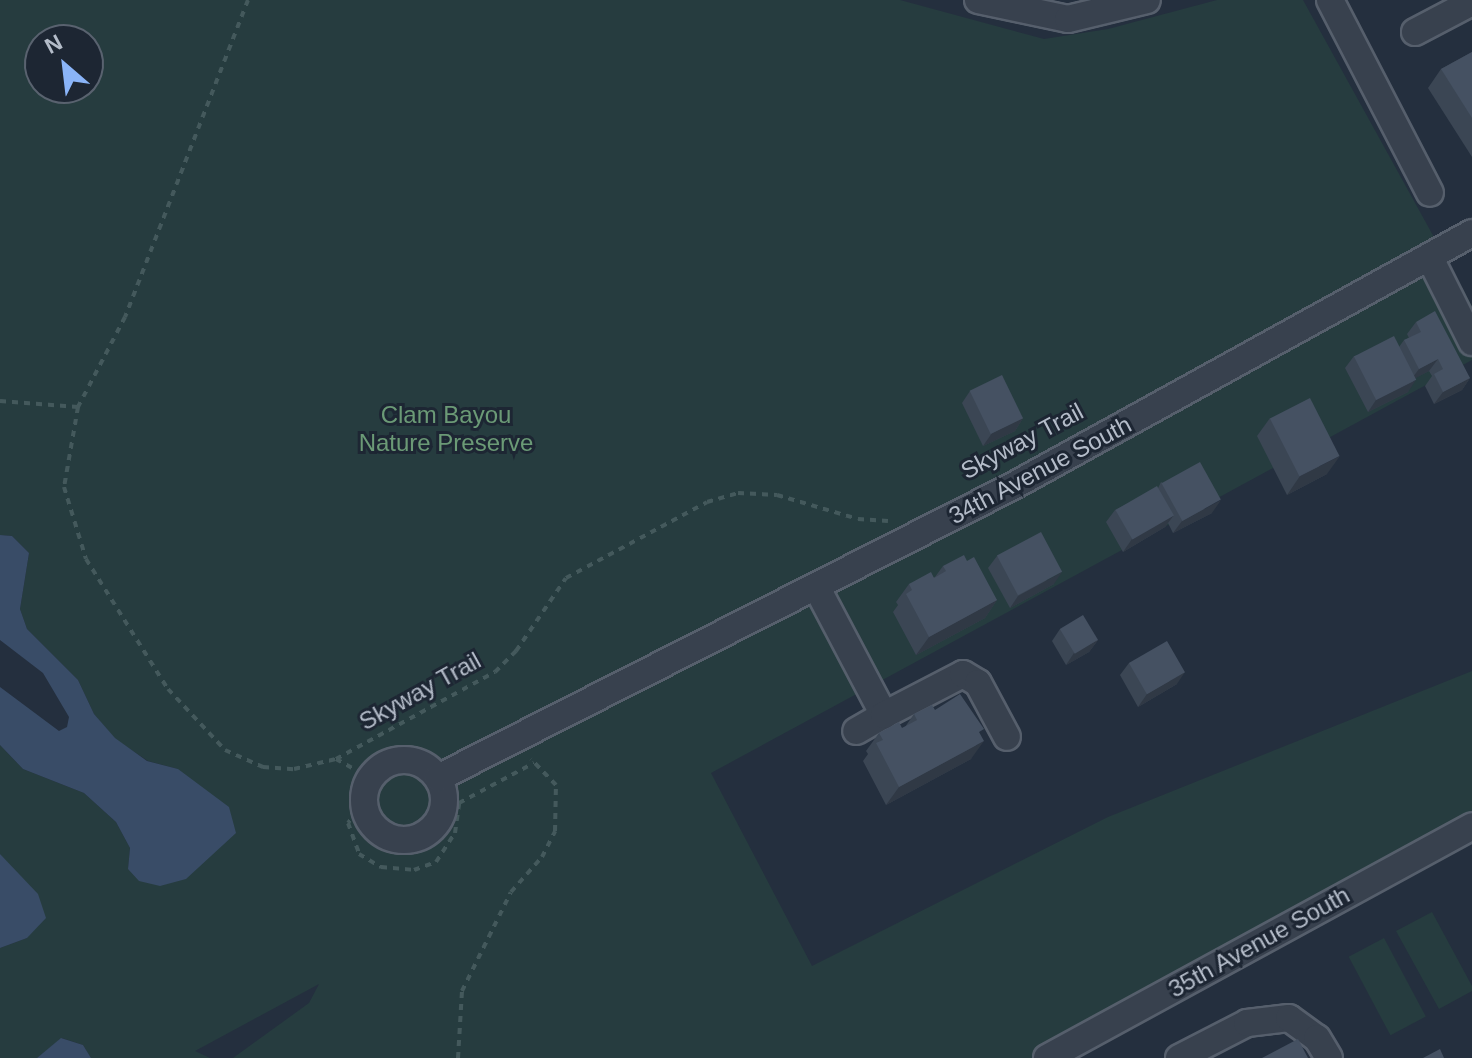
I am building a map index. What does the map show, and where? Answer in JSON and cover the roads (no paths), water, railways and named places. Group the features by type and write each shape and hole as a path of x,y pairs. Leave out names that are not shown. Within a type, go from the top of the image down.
{"street":[{"path":"978,0 1068,19 1147,0"},
{"path":"1330,0 1430,193"},
{"path":"1415,32 1472,2"},
{"name":"34th Avenue South","path":"438,778 604,698 817,588 1472,233"},
{"path":"1430,258 1472,342"},
{"path":"817,588 884,715"},
{"path":"856,731 963,674 978,683 1007,737"},
{"path":"399,759 426,765 438,778 443,812 437,824 416,839 402,840 378,831 367,790 386,763 399,759"},
{"name":"35th Avenue South","path":"1047,1058 1472,826"},
{"path":"1179,1058 1247,1023 1289,1018 1317,1038 1329,1058"}],"water":[{"path":"0,535 12,536 29,553 20,609 27,629 78,680 94,714 115,738 147,761 178,769 229,807 236,833 186,879 160,886 139,881 128,869 130,848 116,822 84,793 23,769 0,745 0,687 59,731 67,727 69,717 43,673 0,640"},
{"path":"0,854 38,894 46,918 27,938 0,948"},
{"path":"61,1038 83,1045 91,1058 37,1058"}],"park label":[{"name":"Clam Bayou Nature Preserve","path":"446,429"}]}
